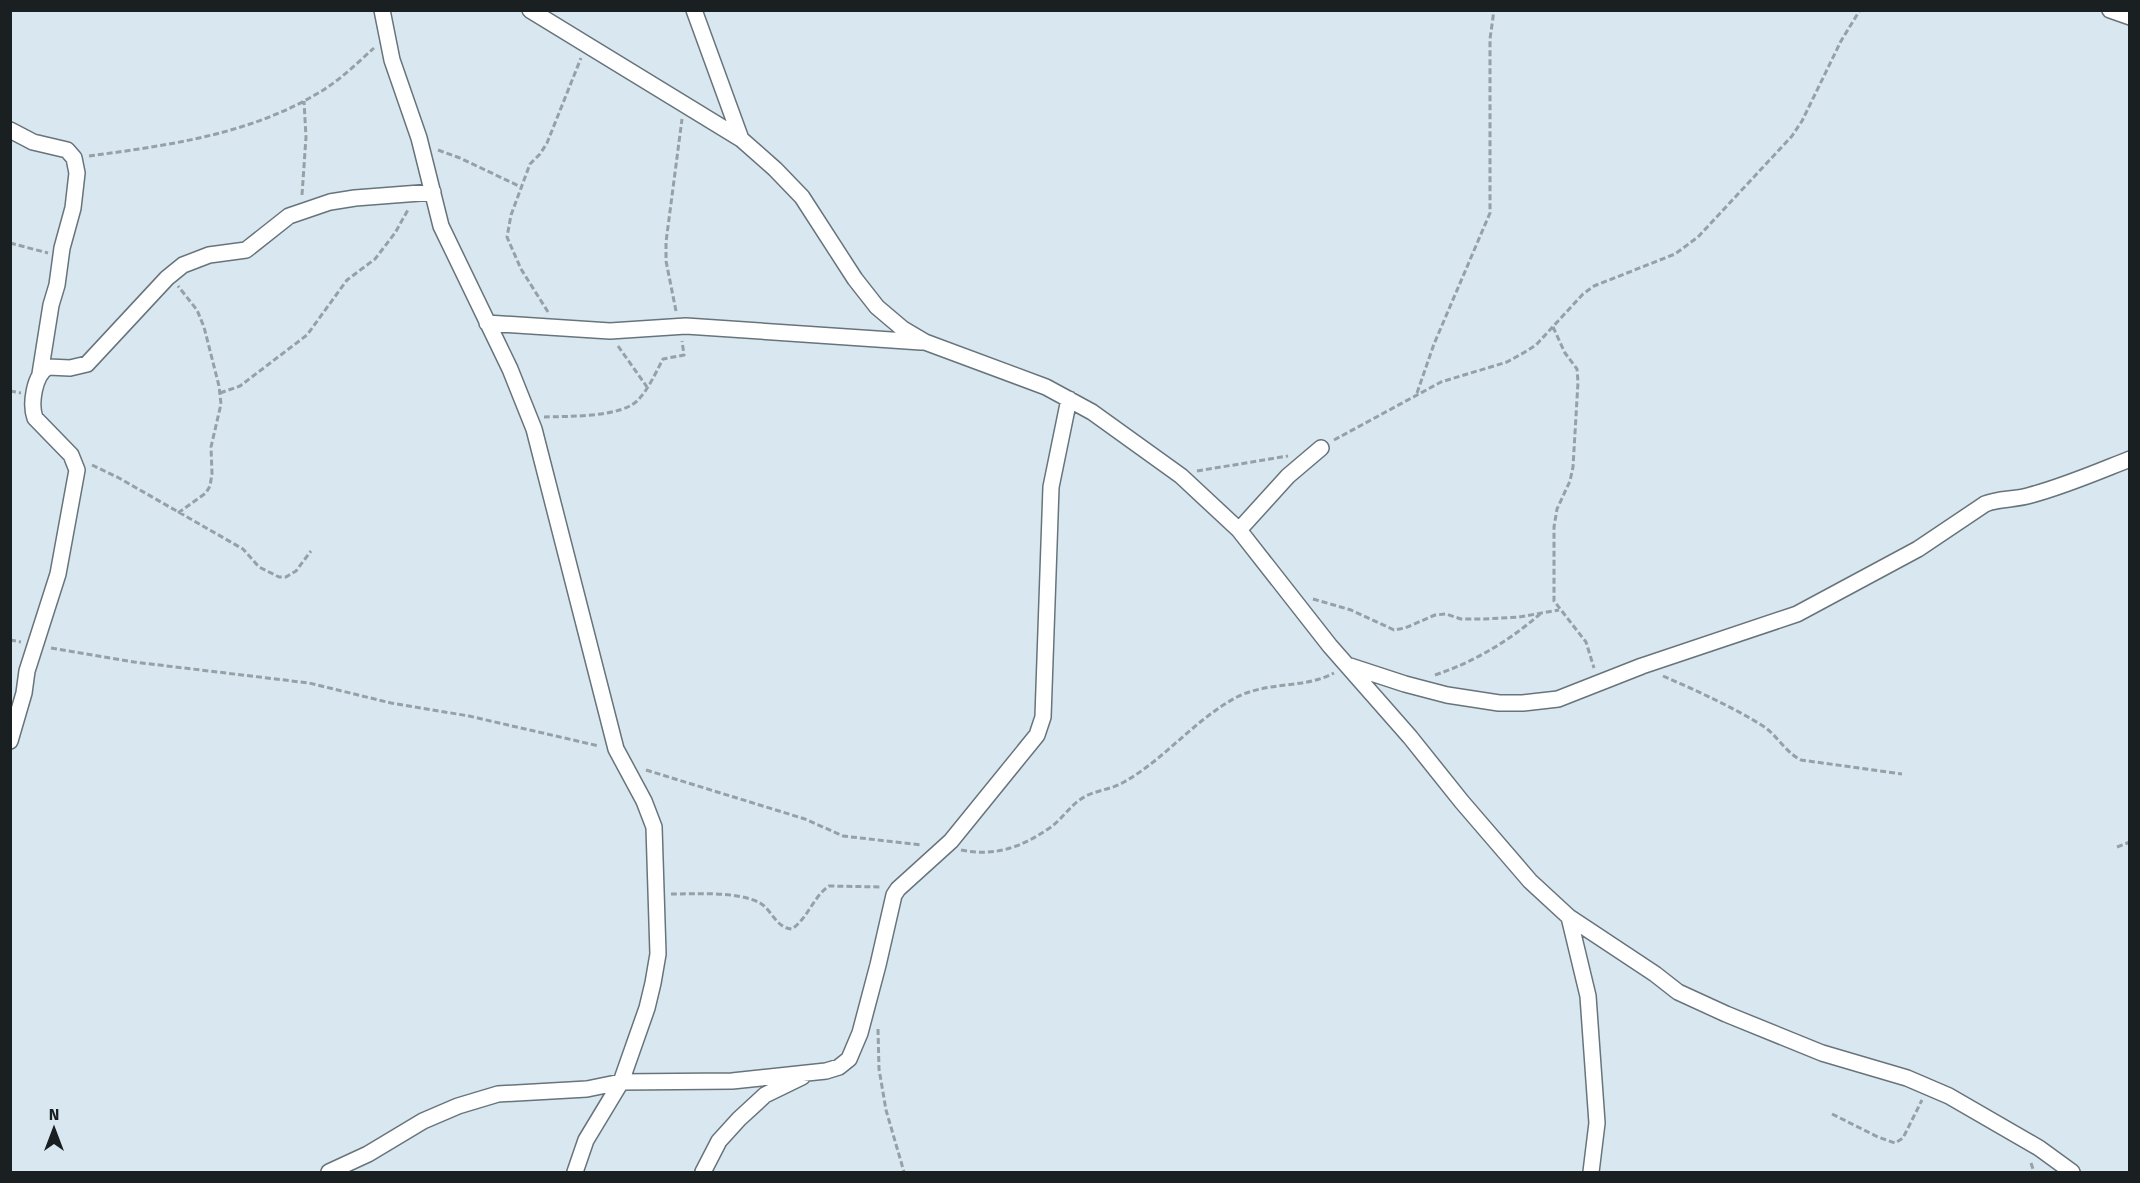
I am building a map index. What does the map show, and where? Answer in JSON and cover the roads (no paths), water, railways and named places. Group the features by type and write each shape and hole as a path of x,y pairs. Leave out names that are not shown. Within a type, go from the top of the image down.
{"street":[{"path":"382,10 392,60 421,144 441,225 510,369 530,418 616,749 644,801 654,827 658,954 653,983 647,1008 621,1082 586,1140 575,1173"},
{"path":"530,10 741,139 802,197 855,279 877,308 903,329 925,342 1046,387 1069,399 1092,412 1181,476 1239,530 1330,646 1530,881 1569,917 1678,992 1822,1053 1907,1078 1928,1087 1977,1111 2039,1148 2072,1173"},
{"path":"694,10 741,139"},
{"path":"2110,10 2130,17"},
{"path":"10,130 33,142 67,150 74,158 77,173 73,208 61,257 32,406 35,418 71,455 77,470 58,574 35,645 10,741"},
{"path":"40,374 48,367 70,368 87,364 169,276 183,265 209,255 246,250 289,216 300,212 342,200 433,192"},
{"path":"487,323 610,331 680,327 925,342"},
{"path":"329,1173 368,1154 423,1121 498,1094 587,1089 621,1082 732,1081 826,1071 839,1067 849,1059 860,1033 898,888 945,847 1037,735 1041,727 1050,487 1069,399"},
{"path":"1239,530 1288,476 1321,448"},
{"path":"1348,665 1447,695 1499,703 1558,699 1642,666 1797,614 1918,549 1991,502 2051,490 2130,459"},
{"path":"1569,917 1588,996 1597,1123 1591,1173"},
{"path":"704,1173 719,1141 739,1119 765,1095 810,1073"}]}
